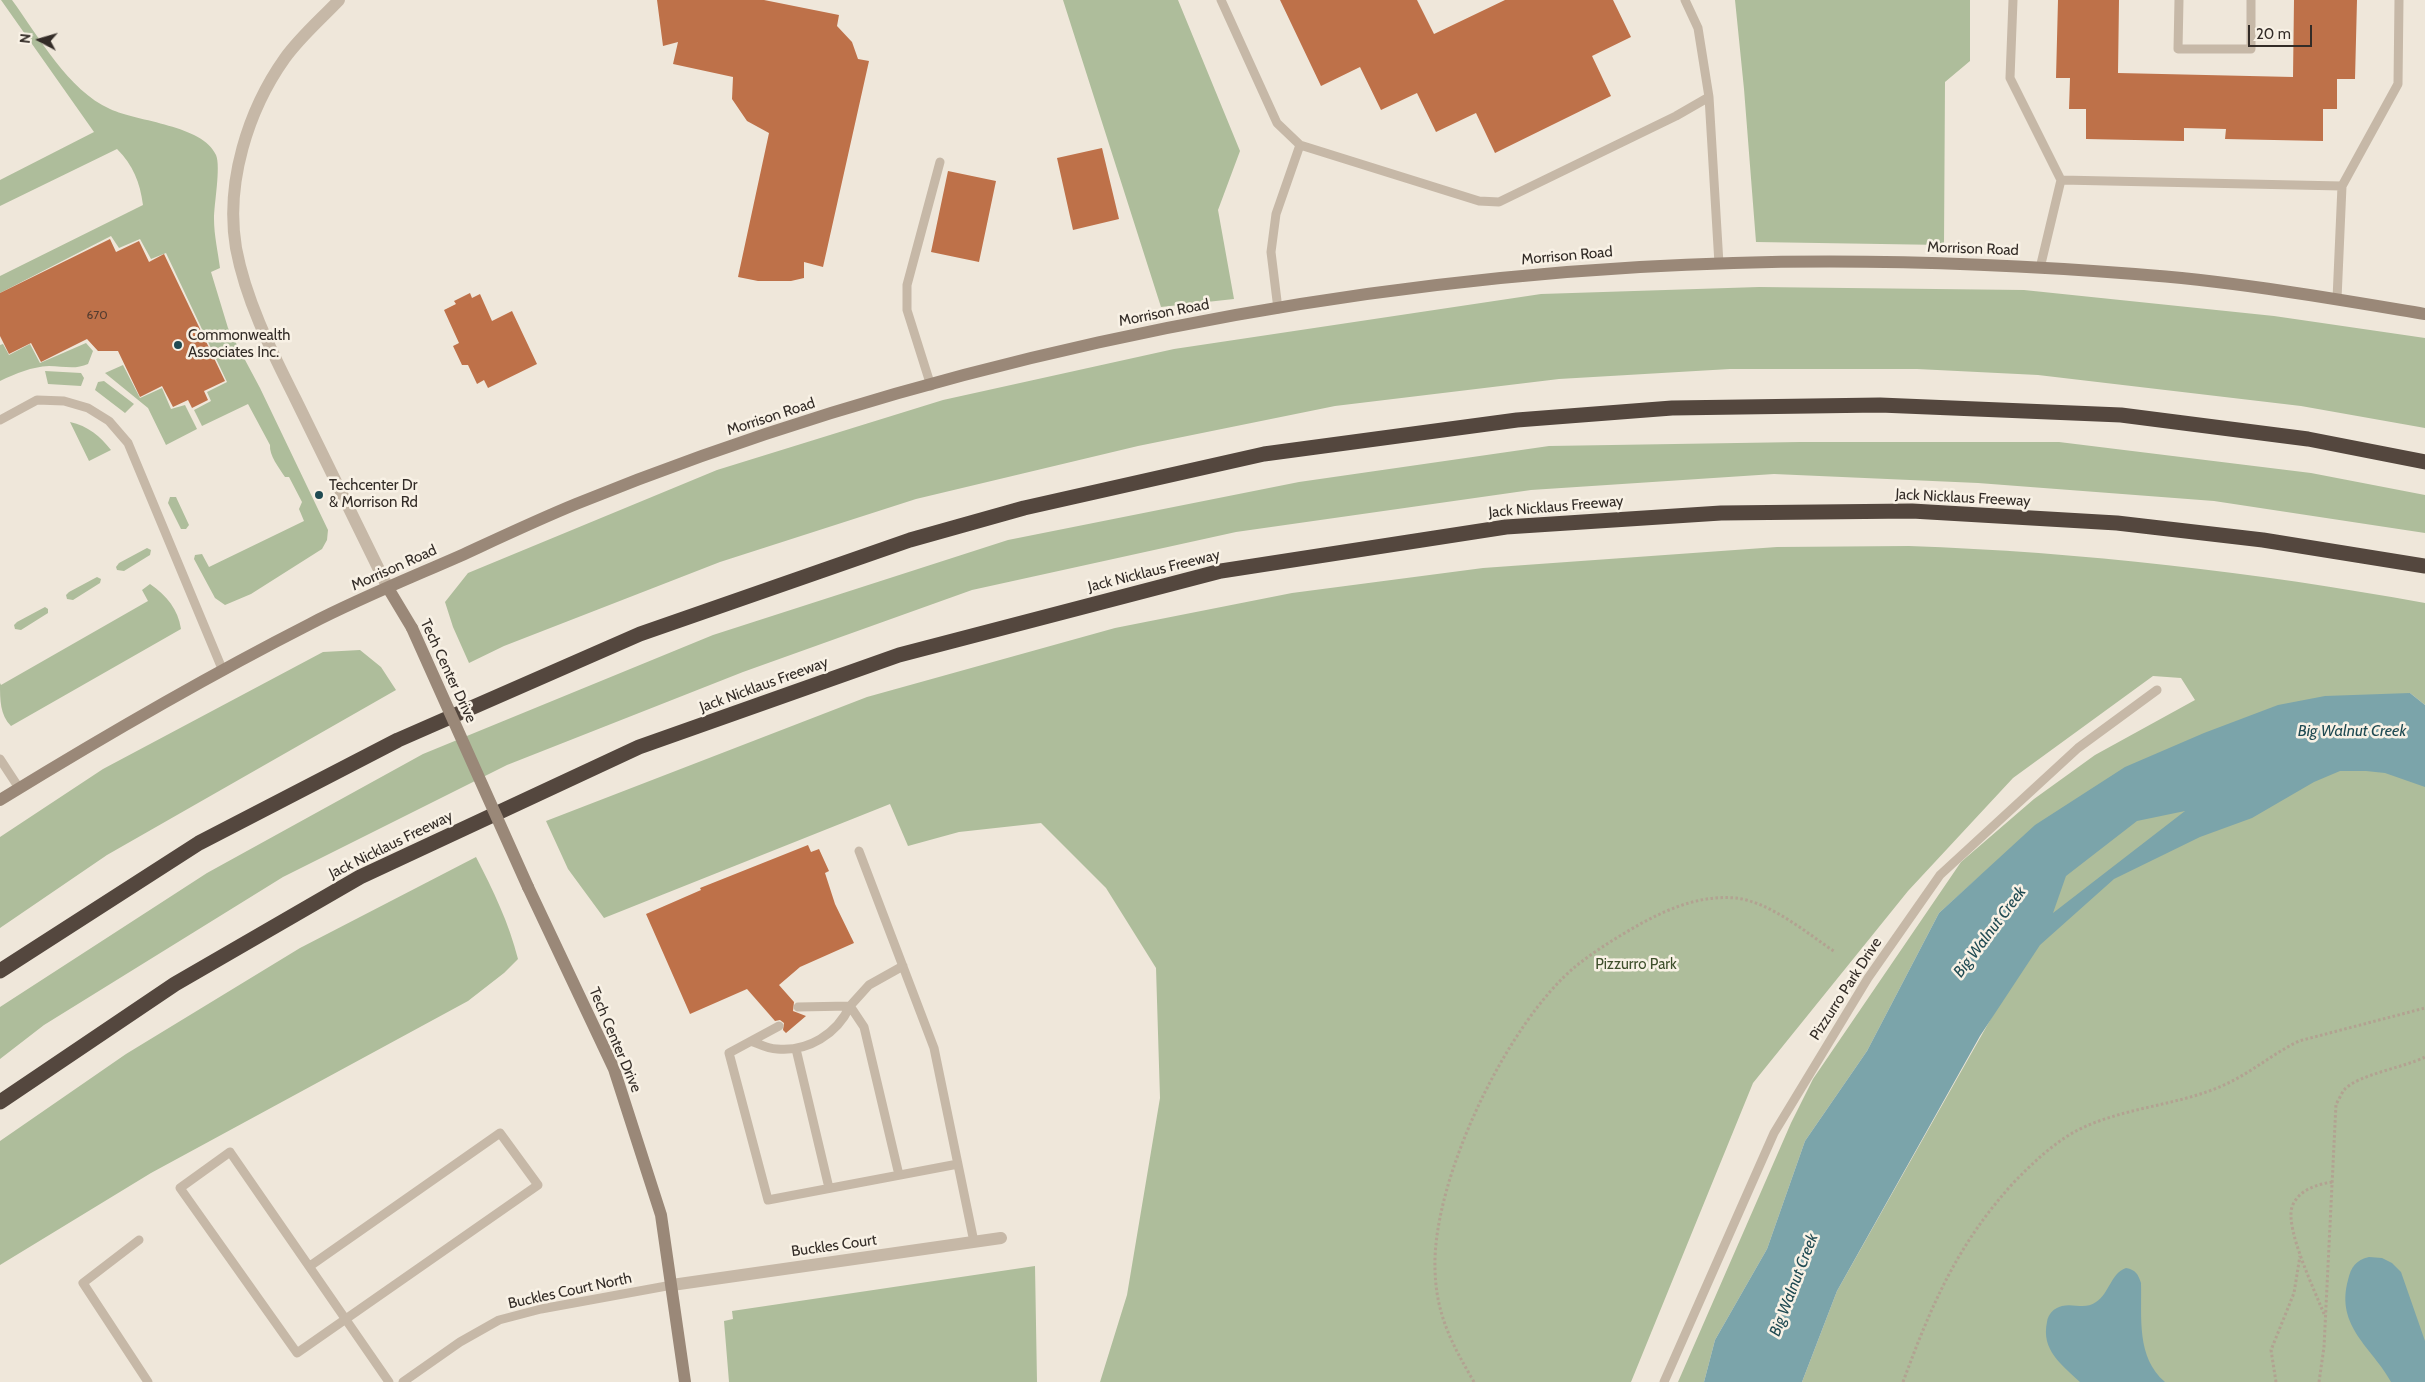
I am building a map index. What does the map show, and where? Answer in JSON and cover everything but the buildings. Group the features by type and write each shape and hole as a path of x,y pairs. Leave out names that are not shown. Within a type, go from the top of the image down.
{"highway":[{"path":"0,971 199,843 398,740 640,634 920,537 1024,508 1264,454 1517,420 1672,408 1880,405 2121,415 2308,439 2425,462"},
{"name":"Jack Nicklaus Freeway","path":"0,1102 175,984 360,877 640,748 899,655 1221,571 1506,527 1721,512 1912,511 2116,523 2263,540 2425,566"}],"street":[{"name":"Tech Center Drive","path":"339,0 286,58 258,105 242,154 234,197 236,246 246,290 265,336 388,588 412,628 528,887 614,1070 661,1214 685,1382"},
{"name":"Morrison Road","path":"0,800 83,748 314,622 572,505 676,465 838,412 1042,356 1186,324 1371,294 1532,275 1777,261 1952,264 2139,274 2337,299 2425,314"},
{"name":"Buckles Court","path":"672,1285 1001,1238"}],"lane":[{"path":"1221,0 1277,123 1300,145 1479,201 1499,202 1676,116 1709,97"},
{"path":"1685,0 1698,28 1709,97 1719,264"},
{"path":"2013,0 2010,78 2061,180 2040,268"},
{"path":"2179,0 2178,50 2251,49 2251,0"},
{"path":"2337,299 2342,186 2398,84 2399,0"},
{"path":"1278,309 1271,252 1276,214 1300,145"},
{"path":"931,386 907,310 907,285 940,162"},
{"path":"2061,180 2342,186"},
{"path":"0,420 37,400 64,401 88,408 109,421 128,443 223,672"},
{"name":"Pizzurro Park Drive","path":"1664,1382 1774,1133 1855,995 1940,875 2078,748 2157,690"},
{"path":"0,758 19,788"},
{"path":"860,851 934,1048 974,1242"},
{"path":"751,1041 776,1050 796,1049 829,1034 842,1022 850,1006 869,985 903,966"},
{"path":"798,1007 850,1006"},
{"path":"850,1006 864,1026 899,1175"},
{"path":"779,1026 729,1053 768,1200 958,1164"},
{"path":"796,1049 829,1188"},
{"path":"310,1266 500,1133 538,1185 346,1319 297,1352 180,1188 230,1152 310,1266 346,1319 388,1382"},
{"path":"139,1240 83,1283 148,1382"},
{"name":"Buckles Court North","path":"403,1382 460,1342 499,1320 541,1309 672,1285"}],"path":[{"path":"1474,1382 1444,1327 1437,1296 1435,1268 1436,1237 1453,1170 1481,1100 1512,1044 1550,994 1575,967 1625,932 1682,903 1716,898 1736,898 1754,902 1767,908 1835,952"},
{"path":"1903,1382 1937,1297 1951,1268 1987,1212 2048,1150 2076,1131 2107,1119 2222,1086 2245,1076 2280,1050 2299,1041 2425,1008"},
{"path":"2319,1382 2325,1317 2336,1104 2344,1090 2374,1074 2408,1066 2425,1057"},
{"path":"2325,1317 2300,1252 2291,1220 2292,1206 2311,1187 2333,1182"},
{"path":"2276,1382 2271,1350 2294,1293 2300,1252"}],"green space":[{"path":"1,0 12,0 55,61 81,89 95,100 110,109 169,126 198,137 209,145 216,155 218,168 214,225 220,268 211,272 228,328 260,388 328,530 327,540 322,549 251,594 225,605 215,598 194,559 195,555 202,554 209,567 304,521 299,509 302,502 289,477 285,477 275,461 270,445 248,404 202,426 194,410 211,401 207,392 227,382 166,253 151,259 140,239 119,248 111,236 0,293 0,276 143,205 135,174 117,149 0,206 0,180 94,132"},
{"path":"1063,0 1178,0 1240,151 1218,210 1234,299 1161,307"},
{"path":"1735,0 1970,0 1970,61 1945,82 1944,245 1756,242"},
{"path":"1759,287 2024,290 2274,316 2425,338 2425,428 2301,406 2038,375 1917,369 1730,369 1559,379 1335,406 1138,446 916,499 720,562 504,646 469,663 453,627 445,602 468,573 717,470 943,400 1174,349 1541,294"},
{"path":"86,343 93,351 88,364 74,367 49,366 36,368 0,381 0,345 3,344 9,355 30,344 40,363"},
{"path":"123,365 140,398 162,388 171,409 185,405 197,429 166,445 148,408 105,373"},
{"path":"45,371 81,373 84,378 81,386 48,384"},
{"path":"104,381 134,404 125,413 95,390 98,382"},
{"path":"70,422 93,432 111,450 89,461"},
{"path":"1800,442 2059,442 2311,473 2425,495 2425,533 2214,501 1978,483 1774,474 1531,490 1236,532 972,590 743,672 507,765 283,877 44,1025 0,1059 0,1007 207,873 423,754 713,635 1008,540 1299,482 1549,446"},
{"path":"170,497 176,497 189,525 186,529 181,529 168,503"},
{"name":"Pizzurro Park","path":"1909,546 2039,553 2168,565 2297,582 2425,603 2425,705 2410,693 1980,876 1939,913 1867,1051 1805,1141 1767,1249 1715,1340 1704,1382 1678,1382 1791,1123 1813,1079 1961,862 2034,799 2095,755 2195,700 2181,678 2153,676 2013,778 1908,891 1753,1083 1631,1382 1100,1382 1127,1295 1160,1098 1156,968 1106,888 1041,823 959,832 908,846 890,804 604,918 568,869 546,821 867,697 1115,628 1292,593 1483,568 1777,547"},
{"path":"147,548 151,550 150,555 124,571 117,570 116,567 119,563"},
{"path":"97,577 101,579 100,583 73,600 67,599 66,595 69,592"},
{"path":"150,584 162,593 171,604 180,622 181,629 11,726 7,722 1,701 0,683 1,685 148,601 142,590"},
{"path":"45,607 48,609 48,613 21,630 15,629 14,625 17,622"},
{"path":"360,650 381,667 396,690 107,855 0,928 0,837 103,769 323,652"},
{"path":"2359,763 2425,766 2425,1382 1802,1382 1837,1291 1993,1015 2059,873 2137,808"},
{"path":"476,857 500,907 518,959 504,973 468,1001 151,1173 0,1265 0,1141 126,1054 300,948"},
{"path":"1035,1266 1037,1382 729,1382 724,1321 733,1319 732,1311"}],"water":[{"name":"Big Walnut Creek","path":"2410,693 2425,705 2425,787 2385,773 2340,771 2314,782 2252,818 2200,837 2114,879 2040,945 1980,1036 1837,1291 1802,1382 1704,1382 1715,1340 1767,1249 1805,1141 1867,1051 1939,913 2035,825 2125,767 2204,733 2278,705 2325,696","holes":["2185,811 2053,913 2066,876 2137,821"]},
{"path":"2369,1257 2382,1258 2392,1263 2401,1272 2425,1341 2425,1382 2391,1382 2351,1324 2345,1296 2348,1280 2355,1265"},
{"path":"2126,1268 2132,1270 2139,1277 2141,1283 2142,1336 2145,1349 2149,1361 2165,1382 2080,1382 2054,1356 2050,1349 2046,1332 2049,1316 2054,1310 2062,1306 2088,1306 2096,1302 2104,1294 2113,1279"}],"place":[{"name":"Commonwealth Associates Inc.","path":"178,345"},
{"name":"Techcenter Dr & Morrison Rd","path":"319,495"}]}
